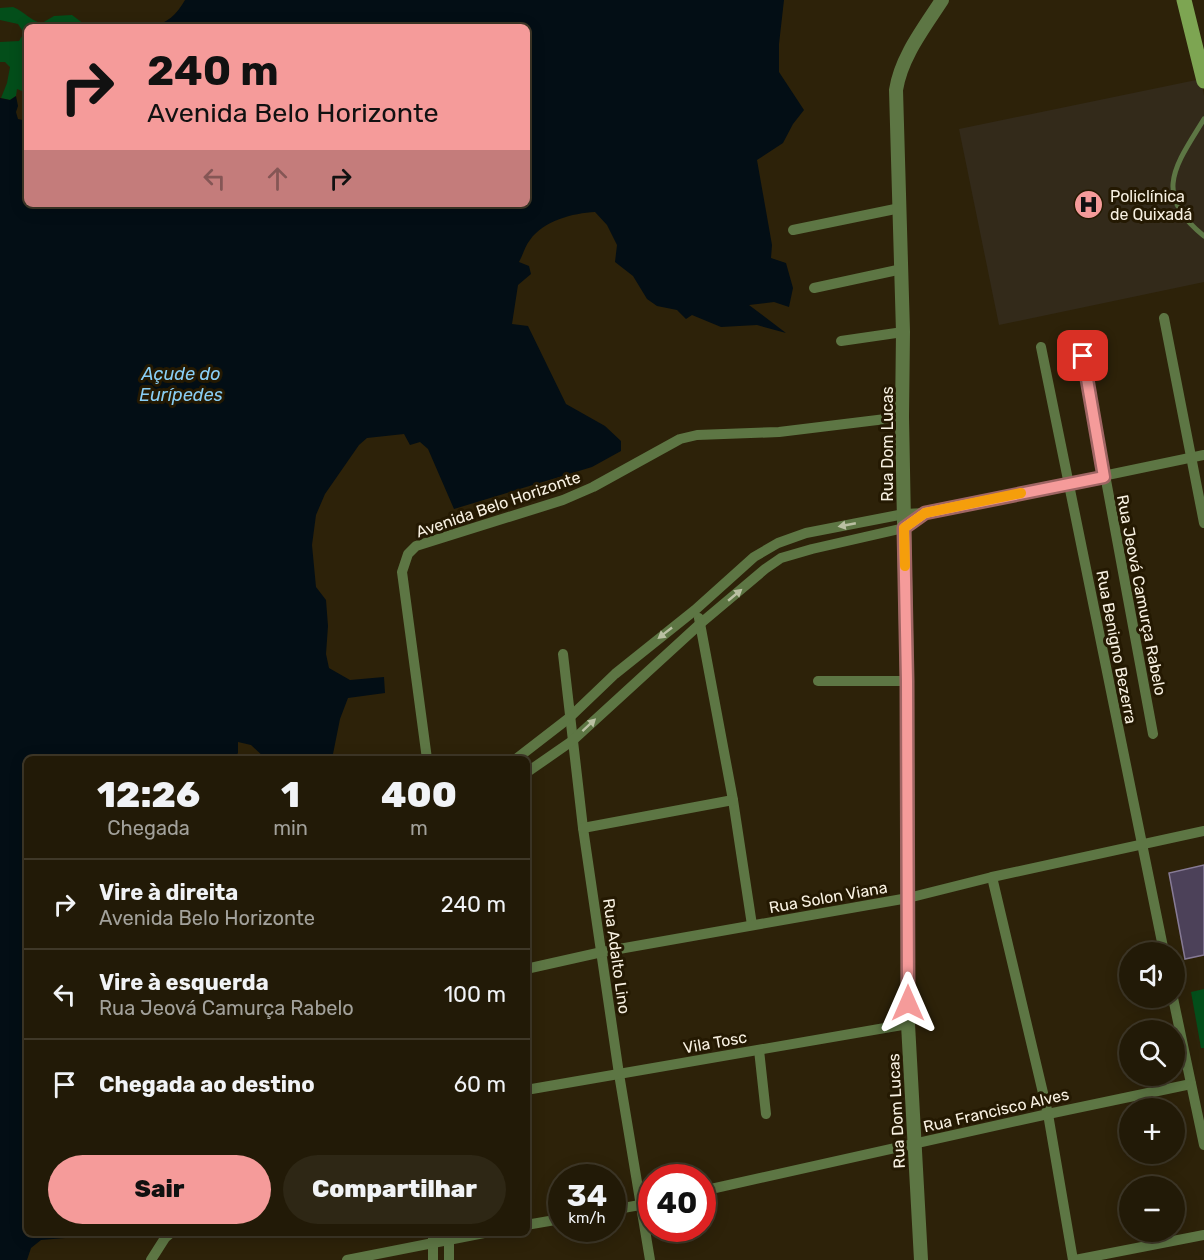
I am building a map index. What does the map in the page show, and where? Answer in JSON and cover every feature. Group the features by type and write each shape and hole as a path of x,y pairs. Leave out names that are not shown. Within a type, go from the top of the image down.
{"main road":[{"path":"1184,0 1204,81"}],"street":[{"name":"Rua Dom Lucas","path":"921,1260 908,1024 903,332 896,118 898,75 942,0"},
{"path":"793,230 900,208"},
{"path":"814,288 902,269"},
{"path":"1164,318 1204,523"},
{"path":"841,341 903,332"},
{"name":"Rua Benigno Bezerra","path":"1041,347 1162,942"},
{"name":"Rua Jeová Camurça Rabelo","path":"1083,356 1153,734"},
{"name":"Avenida Belo Horizonte","path":"427,756 402,572 408,554 416,546 563,500 593,487 680,439 697,435 779,432 902,417"},
{"path":"520,756 569,718 615,674 695,610 754,557 778,543 806,533 904,514 925,513 1204,455"},
{"path":"530,770 572,741 626,689 701,623 781,558 904,528 925,513"},
{"path":"778,543 781,558"},
{"path":"695,610 701,623 734,800 752,925"},
{"name":"Rua Adalto Lino","path":"563,654 583,828 619,1074 638,1165"},
{"path":"615,674 626,689"},
{"path":"818,681 907,681"},
{"path":"583,828 734,800"},
{"name":"Rua Solon Viana","path":"530,968 602,951 908,898 1204,831"},
{"path":"992,878 1048,1114 1074,1260 1204,1235"},
{"path":"1175,1008 1204,1145"},
{"name":"Vila Tosc","path":"530,1089 908,1024"},
{"path":"759,1050 766,1114"},
{"name":"Rua Francisco Alves","path":"716,1188 1191,1084"},
{"path":"530,1224 548,1221"},
{"path":"151,1260 167,1236"},
{"path":"347,1260 449,1236 449,1260"},
{"path":"433,1238 433,1260"},
{"name":"Rua Adalto Lino","path":"649,1242 650,1260"}],"lane":[{"path":"1204,119 1181,155 1174,171 1172,190 1179,210 1204,236"}],"shaded area":[{"name":"Policlínica de Quixadá","path":"1201,79 1204,96 1204,282 999,325 959,129"}],"green space":[{"path":"13,7 42,23 54,16 72,15 84,24 24,24 24,33 18,24 0,20 0,8"},
{"path":"24,33 24,92 17,89 16,96 10,100 1,98 10,67 5,62 0,62 0,42 19,41"},
{"path":"1204,989 1204,1048 1201,1048 1191,992"}],"water":[{"name":"Açude do Eurípedes","path":"185,0 784,0 779,44 779,72 804,110 783,143 757,160 772,245 771,258 786,263 793,288 789,307 774,302 749,305 786,333 757,325 721,327 692,315 686,319 677,310 657,306 647,299 633,276 615,262 617,245 607,225 595,212 568,216 550,223 528,242 519,262 529,266 531,274 518,285 512,324 528,326 566,404 605,426 621,441 621,451 592,467 454,509 428,449 420,442 410,445 404,434 367,438 359,445 325,494 316,515 312,545 316,587 326,600 328,626 326,654 329,668 350,680 384,677 385,693 348,698 340,719 333,756 263,756 251,745 238,742 236,756 24,756 24,1236 82,1236 41,1240 31,1248 27,1260 0,1260 0,98 10,100 16,96 18,119 24,120 24,207 530,207 530,24 159,24 171,18"}],"building":[{"path":"1204,865 1204,955 1185,959 1185,942 1182,942 1169,873"}],"slow traffic":[{"path":"905,566 904,528 925,513 1021,493"}],"place":[{"name":"Policlínica de Quixadá","path":"1089,205"}],"route":[{"path":"908,1003 904,528 925,513 1104,477 1083,356"}]}
